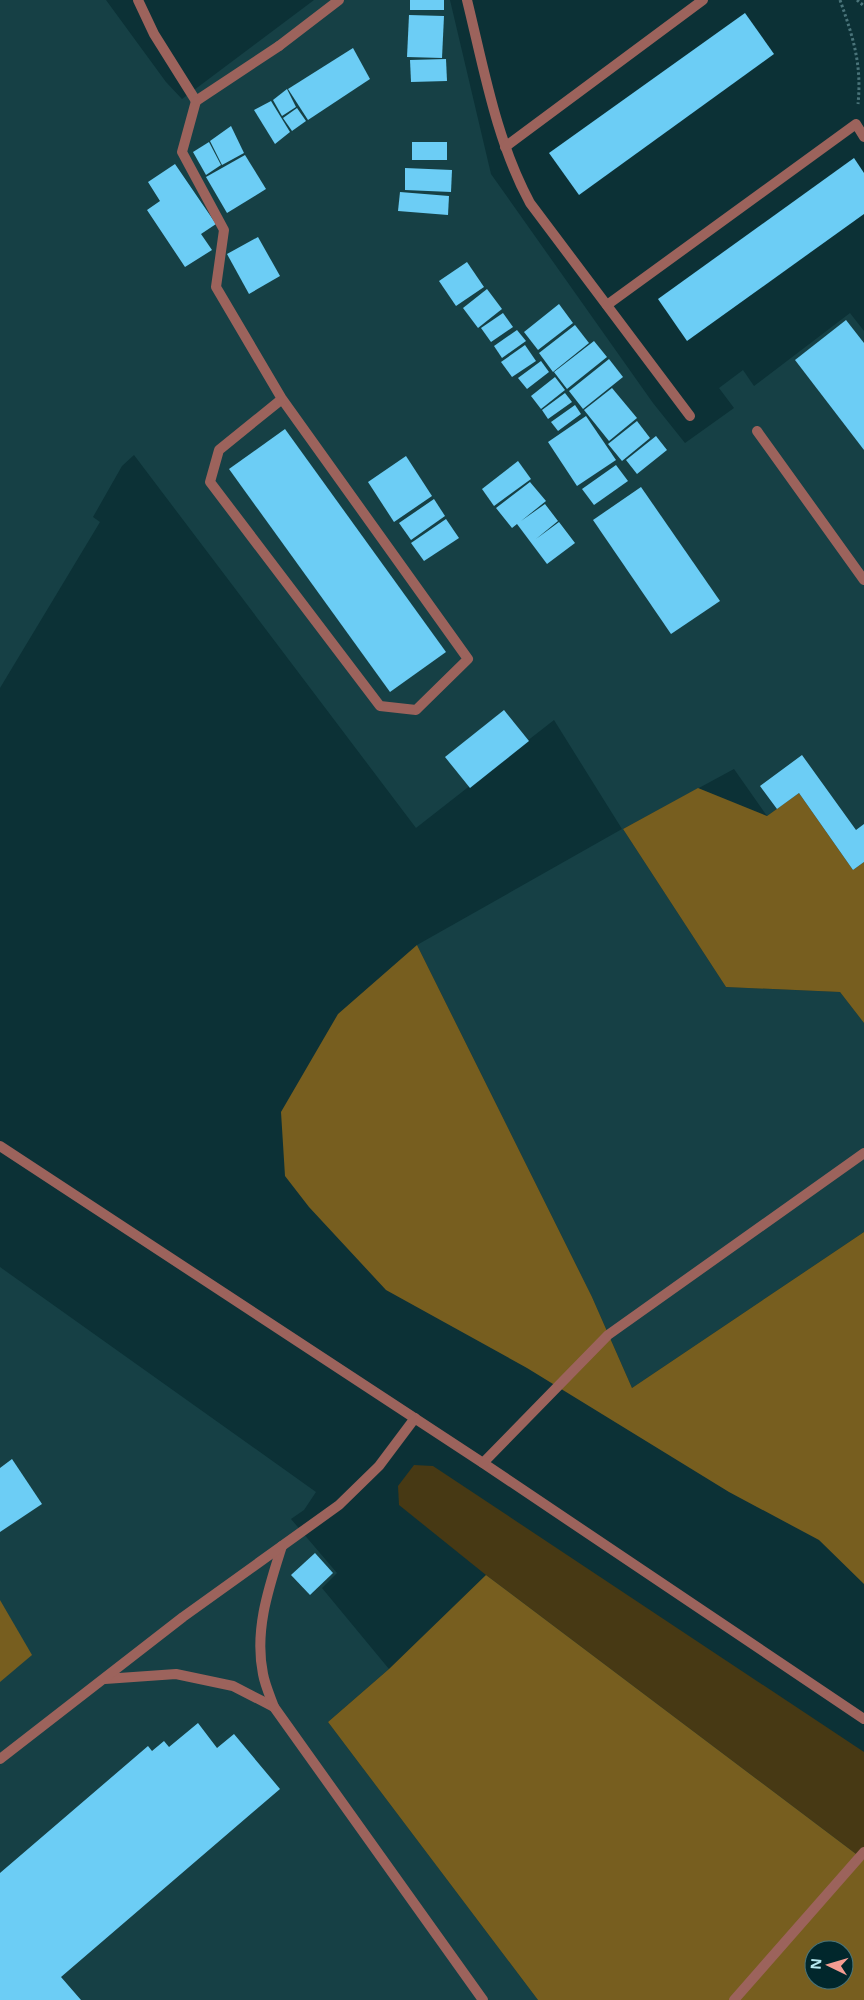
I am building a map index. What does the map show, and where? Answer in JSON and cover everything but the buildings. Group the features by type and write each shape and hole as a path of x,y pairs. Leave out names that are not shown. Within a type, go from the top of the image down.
{"street":[{"path":"138,0 154,34 196,102"},
{"path":"282,399 219,450 210,482 380,706 416,710 468,659 282,399 216,287 224,230 182,152 196,102 279,46 339,0"},
{"path":"467,0 504,147 515,175 530,203 690,416"},
{"path":"504,147 704,0"},
{"path":"607,305 856,124 864,137"},
{"path":"757,431 864,580"},
{"path":"0,1146 483,1463 864,1719"},
{"path":"483,1463 608,1335 864,1153"},
{"path":"0,1759 183,1617 339,1505 379,1466 415,1418"},
{"path":"282,1546 268,1591 259,1638 263,1675 274,1707 484,2000"},
{"path":"104,1679 176,1674 233,1686 274,1707"},
{"path":"734,2000 864,1852"}],"path":[{"path":"840,0 856,46 859,89 856,124"},
{"path":"857,0 864,6"}],"shaded area":[{"path":"0,0 106,0 166,82 182,99 314,0 450,0 491,174 653,403 685,443 734,408 719,388 743,370 754,386 850,313 864,331 864,862 853,870 799,793 767,816 734,769 623,829 726,987 840,992 864,1023 864,1232 632,1388 592,1297 417,945 622,829 554,720 416,828 134,455 122,466 93,517 100,522 0,688"},
{"path":"698,788 767,816 799,793 853,870 864,862 864,1023 840,992 726,987 623,829"},
{"path":"417,945 592,1297 632,1388 864,1232 864,1584 819,1540 729,1492 527,1368 386,1290 309,1207 285,1176 281,1112 338,1014"},
{"path":"0,1267 316,1492 304,1510 291,1519 337,1573 322,1588 389,1669 328,1722 538,2000 0,2000"},
{"path":"414,1465 433,1466 864,1752 864,1860 486,1575 399,1505 398,1486"},
{"path":"486,1575 864,1860 864,2000 538,2000 328,1722 389,1669"},
{"path":"0,1600 32,1655 0,1682"}]}
